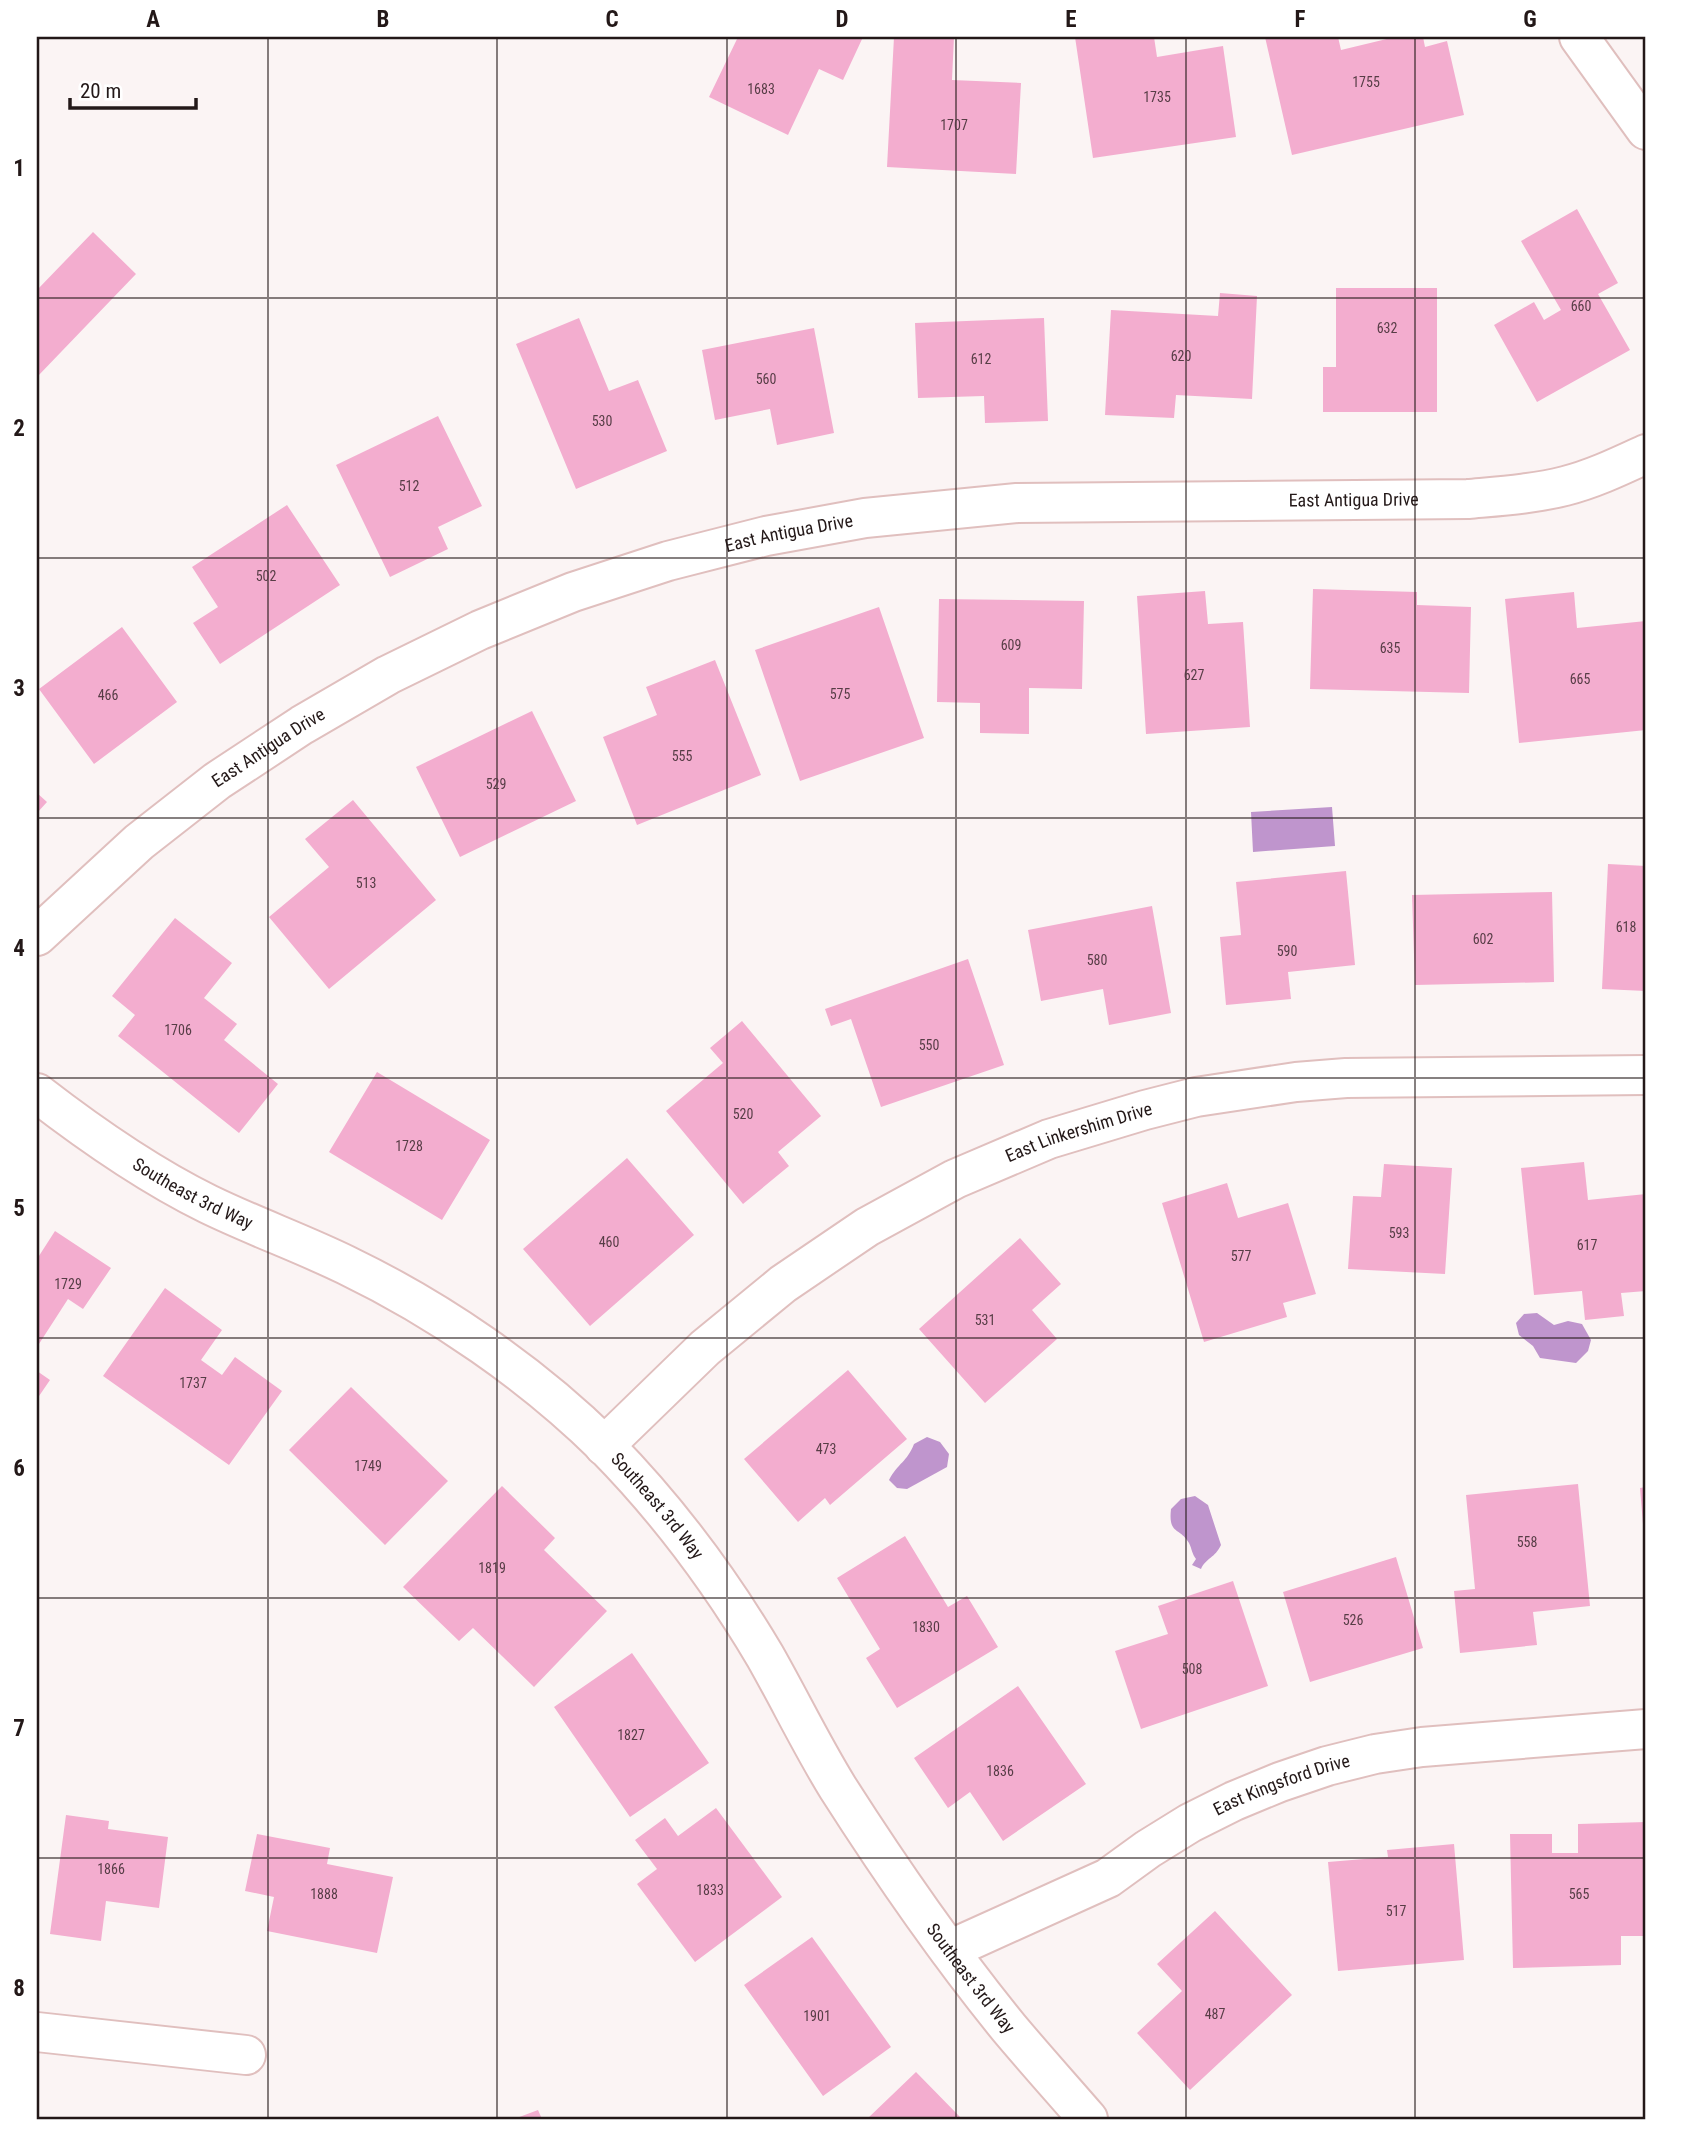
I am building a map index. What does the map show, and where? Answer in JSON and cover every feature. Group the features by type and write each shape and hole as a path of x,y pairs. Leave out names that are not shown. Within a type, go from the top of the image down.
{"street":[{"path":"1578,37 1646,130"},
{"name":"East Antigua Drive","path":"37,936 139,842 218,781 302,725 388,675 480,630 573,592 668,561 766,536 865,518 1017,503 1468,499 1518,495 1567,486 1616,469 1646,454"},
{"name":"East Linkershim Drive","path":"604,1446 705,1349 783,1284 867,1227 955,1179 1049,1139 1196,1097 1296,1082 1346,1077 1646,1075"},
{"name":"Southeast 3rd Way","path":"37,1093 81,1128 164,1180 207,1203 347,1266 439,1316 526,1376 604,1446 675,1524 707,1565 763,1654 836,1785 919,1910 1010,2029 1088,2119"},
{"name":"East Kingsford Drive","path":"949,1950 1108,1878 1190,1823 1234,1801 1327,1766 1375,1754 1422,1747 1646,1729"},
{"path":"37,2032 246,2056"}],"shaded area":[{"path":"1332,807 1335,846 1253,852 1251,812"},
{"path":"1537,1313 1554,1325 1568,1321 1582,1324 1591,1340 1588,1351 1576,1363 1540,1358 1533,1346 1519,1335 1516,1323 1524,1314"},
{"path":"927,1437 940,1442 949,1454 947,1467 907,1489 897,1488 889,1480 914,1444"},
{"path":"1195,1496 1208,1505 1221,1545 1201,1569 1192,1565 1196,1559 1190,1545 1171,1523 1171,1509 1181,1499"}],"building":[{"path":"738,37 863,37 843,80 819,69 788,135 709,97"},
{"path":"894,37 954,37 952,80 1021,83 1016,174 887,167"},
{"path":"1075,37 1154,37 1157,57 1223,46 1236,137 1093,158"},
{"path":"1265,37 1338,37 1341,50 1395,37 1423,37 1425,47 1447,41 1464,115 1292,155"},
{"path":"1577,209 1618,283 1598,294 1630,350 1537,402 1494,325 1534,302 1544,320 1561,310 1521,241"},
{"path":"93,232 136,274 37,377 37,290"},
{"path":"1336,288 1437,288 1437,412 1323,412 1323,367 1336,367"},
{"path":"1220,293 1257,296 1252,399 1176,395 1174,418 1105,415 1111,310 1218,316"},
{"path":"579,318 609,391 638,380 667,451 576,489 516,344"},
{"path":"1044,318 1048,421 985,423 984,396 918,398 915,323"},
{"path":"814,328 834,433 777,445 770,409 715,420 702,350"},
{"path":"438,416 482,506 438,527 448,549 390,577 336,465"},
{"path":"287,505 340,585 220,664 193,623 218,607 192,567"},
{"path":"1313,589 1417,592 1417,605 1471,607 1469,693 1310,689"},
{"path":"1205,591 1208,624 1243,622 1250,727 1146,734 1137,596"},
{"path":"1574,592 1577,628 1646,621 1646,730 1519,743 1505,599"},
{"path":"939,599 1084,601 1082,689 1029,688 1029,734 980,733 980,703 937,702"},
{"path":"879,607 924,738 800,781 755,650"},
{"path":"122,627 177,702 94,764 39,689"},
{"path":"715,660 761,775 637,825 603,737 657,715 646,687"},
{"path":"532,711 576,801 460,857 416,767"},
{"path":"37,793 47,802 37,813"},
{"path":"353,800 436,900 329,989 269,917 329,867 305,839"},
{"path":"1608,864 1646,866 1646,991 1602,989"},
{"path":"1346,871 1355,965 1288,972 1291,999 1226,1005 1220,937 1241,935 1236,882"},
{"path":"1552,892 1554,982 1415,985 1412,895"},
{"path":"1152,906 1171,1013 1109,1025 1103,989 1041,1001 1028,930"},
{"path":"175,918 232,963 204,998 237,1024 224,1040 278,1084 239,1133 118,1036 135,1015 112,996"},
{"path":"968,959 1004,1065 881,1107 851,1019 831,1026 825,1009"},
{"path":"742,1021 821,1116 778,1152 789,1166 743,1204 666,1111 723,1063 710,1048"},
{"path":"377,1072 490,1140 442,1220 329,1152"},
{"path":"627,1158 694,1235 590,1326 523,1249"},
{"path":"1584,1162 1588,1200 1646,1194 1646,1291 1621,1293 1624,1316 1585,1320 1582,1291 1534,1295 1521,1168"},
{"path":"1384,1164 1452,1168 1445,1274 1348,1269 1353,1196 1381,1197"},
{"path":"1227,1183 1238,1218 1288,1203 1316,1294 1283,1303 1287,1317 1204,1342 1162,1203"},
{"path":"55,1231 111,1268 83,1309 68,1299 37,1347 37,1259"},
{"path":"1020,1238 1061,1284 1032,1310 1057,1339 985,1403 919,1329"},
{"path":"165,1288 222,1330 201,1360 222,1375 235,1357 282,1391 229,1465 103,1376"},
{"path":"848,1370 907,1439 830,1505 825,1498 798,1522 744,1459"},
{"path":"37,1371 50,1380 37,1399"},
{"path":"351,1387 448,1481 385,1545 289,1450"},
{"path":"1578,1484 1590,1606 1533,1612 1537,1645 1460,1653 1454,1591 1475,1589 1466,1495"},
{"path":"502,1486 555,1538 544,1550 607,1611 534,1687 473,1628 459,1641 403,1587"},
{"path":"1646,1487 1646,1536 1644,1536 1640,1488"},
{"path":"905,1536 948,1607 967,1596 998,1647 897,1708 866,1658 880,1649 837,1578"},
{"path":"1396,1557 1423,1648 1310,1682 1283,1592"},
{"path":"1233,1581 1268,1686 1141,1729 1115,1651 1168,1634 1158,1606"},
{"path":"632,1653 709,1763 630,1817 554,1707"},
{"path":"1018,1686 1086,1784 1003,1841 970,1792 948,1808 914,1758"},
{"path":"716,1808 782,1897 695,1962 637,1884 657,1869 635,1840 665,1818 678,1836"},
{"path":"66,1815 109,1821 108,1829 168,1837 159,1908 106,1901 101,1941 50,1934"},
{"path":"1646,1822 1646,1936 1621,1936 1621,1965 1513,1968 1510,1834 1552,1834 1552,1853 1578,1853 1578,1824"},
{"path":"257,1834 330,1848 327,1864 393,1877 377,1953 267,1931 274,1897 245,1891"},
{"path":"1454,1844 1464,1960 1338,1971 1328,1862 1388,1857 1387,1850"},
{"path":"1215,1911 1292,1995 1190,2090 1137,2033 1182,1991 1157,1964"},
{"path":"812,1937 891,2047 823,2096 744,1985"},
{"path":"916,2072 962,2119 867,2119"},
{"path":"538,2110 542,2119 514,2119"}]}
